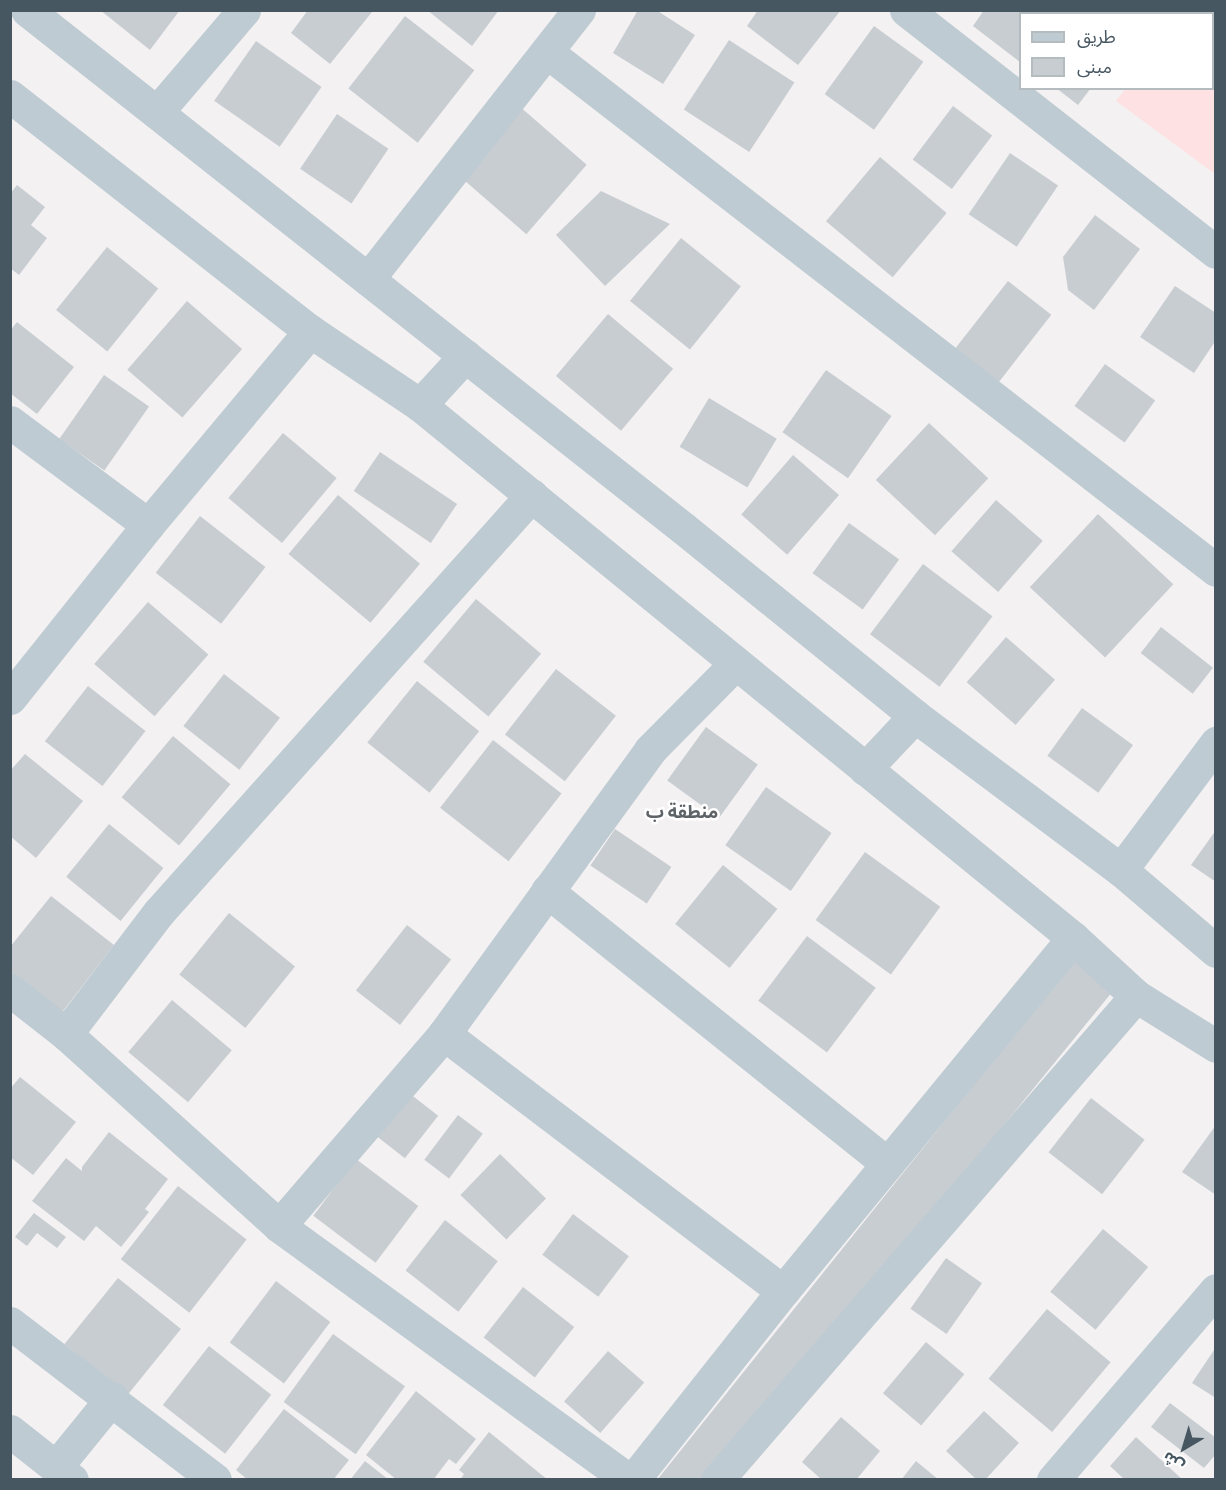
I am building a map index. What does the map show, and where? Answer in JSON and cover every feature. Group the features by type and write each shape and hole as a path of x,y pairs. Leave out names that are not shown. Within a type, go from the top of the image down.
{"street":[{"path":"27,10 915,716 1121,870 1215,951"},
{"path":"157,112 244,10"},
{"path":"368,279 579,10"},
{"path":"906,10 1215,252"},
{"path":"548,52 1215,570"},
{"path":"10,96 310,332 420,405 1073,938 1136,996 1215,1046"},
{"path":"10,698 148,525 310,332"},
{"path":"420,405 465,356"},
{"path":"10,422 148,525"},
{"path":"66,1034 159,912 532,495"},
{"path":"279,1226 444,1034 650,750 735,664"},
{"path":"865,769 915,716"},
{"path":"1121,870 1215,743"},
{"path":"547,891 886,1163"},
{"path":"633,1479 886,1163 1073,938"},
{"path":"10,990 66,1034 279,1226 628,1479"},
{"path":"717,1479 1136,996"},
{"path":"444,1034 783,1291"},
{"path":"1053,1479 1215,1290"},
{"path":"10,1323 112,1398 215,1479"},
{"path":"10,1431 64,1473 112,1398"}],"shaded area":[{"path":"1183,10 1215,11 1215,174 1116,101 1124,90 1214,90 1214,12 1181,12"}],"building":[{"path":"100,10 180,10 150,50"},
{"path":"308,10 370,10 372,12 330,64 291,33"},
{"path":"427,10 499,10 472,46"},
{"path":"638,10 656,10 695,35 663,84 613,53"},
{"path":"758,10 841,10 798,65 747,26"},
{"path":"984,10 1048,10 1050,12 1019,12 1019,61 973,26"},
{"path":"1085,10 1150,10 1150,12 1085,12"},
{"path":"405,16 474,70 418,143 348,88"},
{"path":"874,26 923,62 874,130 825,94"},
{"path":"729,40 794,82 749,152 684,110"},
{"path":"256,41 322,87 280,147 214,101"},
{"path":"1059,90 1089,90 1078,105"},
{"path":"518,105 587,165 526,234 458,174"},
{"path":"953,106 992,135 952,189 913,160"},
{"path":"337,114 388,149 351,203 300,169"},
{"path":"1010,153 1058,185 1017,247 969,214"},
{"path":"880,157 947,213 893,277 826,221"},
{"path":"17,185 45,207 31,225 47,238 19,275 10,268 10,194"},
{"path":"601,191 670,224 605,286 556,235"},
{"path":"1095,215 1140,249 1094,310 1068,290 1063,257"},
{"path":"681,238 741,286 690,349 630,301"},
{"path":"107,247 158,289 107,351 56,310"},
{"path":"1008,281 1051,315 997,384 954,350"},
{"path":"1175,286 1216,313 1216,340 1194,373 1140,337"},
{"path":"187,301 242,349 182,418 127,370"},
{"path":"608,314 673,369 621,431 556,376"},
{"path":"17,322 74,367 37,414 10,393 10,331"},
{"path":"1105,364 1155,400 1125,443 1074,406"},
{"path":"826,370 892,416 848,478 782,432"},
{"path":"104,375 149,407 104,470 59,439"},
{"path":"709,398 777,439 747,488 680,447"},
{"path":"929,423 988,478 935,535 876,480"},
{"path":"283,433 337,478 282,543 228,498"},
{"path":"380,452 457,504 431,543 354,491"},
{"path":"793,455 839,495 787,555 741,515"},
{"path":"338,495 420,564 370,623 289,554"},
{"path":"996,500 1043,541 998,592 951,551"},
{"path":"1098,514 1173,584 1105,657 1030,587"},
{"path":"200,516 265,567 221,624 156,573"},
{"path":"849,523 899,559 863,610 813,573"},
{"path":"923,564 992,616 940,687 870,634"},
{"path":"476,599 541,654 488,716 423,662"},
{"path":"148,602 208,654 155,716 94,664"},
{"path":"1161,627 1213,668 1193,694 1141,653"},
{"path":"1006,637 1055,680 1016,725 967,682"},
{"path":"556,669 616,716 565,781 505,734"},
{"path":"224,674 280,718 239,770 183,726"},
{"path":"417,681 479,731 429,793 367,742"},
{"path":"88,686 146,731 102,786 45,741"},
{"path":"1082,708 1133,745 1098,793 1047,756"},
{"path":"706,727 758,765 719,818 667,780"},
{"path":"173,736 230,784 179,845 122,797"},
{"path":"493,740 562,794 509,861 440,808"},
{"path":"25,754 83,801 36,858 10,836 10,771"},
{"path":"766,787 832,833 791,891 725,845"},
{"path":"109,824 163,868 121,921 66,877"},
{"path":"615,829 671,867 647,904 590,865"},
{"path":"1216,830 1216,882 1191,865"},
{"path":"865,852 940,907 891,975 816,920"},
{"path":"723,865 777,909 730,968 675,924"},
{"path":"51,896 114,945 63,1011 10,984 10,947"},
{"path":"229,913 295,966 245,1028 179,974"},
{"path":"407,925 451,959 400,1025 356,990"},
{"path":"807,936 876,988 827,1052 758,1001"},
{"path":"1073,961 1117,986 715,1480 657,1480"},
{"path":"172,1000 232,1050 188,1102 128,1052"},
{"path":"20,1077 76,1122 33,1175 10,1157 10,1089"},
{"path":"409,1093 438,1116 405,1158 376,1136"},
{"path":"1091,1098 1145,1140 1102,1194 1049,1152"},
{"path":"458,1115 483,1134 449,1178 424,1160"},
{"path":"1216,1125 1216,1195 1182,1172"},
{"path":"109,1132 168,1179 145,1209 149,1212 121,1247 96,1226 84,1241 32,1201 66,1158 82,1171 82,1167"},
{"path":"500,1154 546,1198 506,1239 460,1195"},
{"path":"356,1159 418,1206 376,1263 313,1216"},
{"path":"178,1186 247,1240 189,1313 121,1259"},
{"path":"34,1213 66,1237 57,1248 37,1233 27,1246 15,1237"},
{"path":"573,1214 629,1256 598,1297 542,1255"},
{"path":"445,1220 498,1261 458,1312 406,1270"},
{"path":"1103,1229 1148,1267 1095,1330 1050,1292"},
{"path":"946,1258 982,1283 946,1334 910,1309"},
{"path":"118,1278 181,1329 127,1395 65,1344"},
{"path":"276,1281 330,1322 284,1383 230,1342"},
{"path":"523,1287 574,1327 535,1377 484,1337"},
{"path":"1047,1309 1111,1362 1052,1432 989,1379"},
{"path":"333,1334 405,1386 356,1454 284,1402"},
{"path":"926,1342 964,1374 921,1425 883,1393"},
{"path":"209,1346 271,1395 225,1454 163,1405"},
{"path":"1216,1347 1216,1398 1192,1383"},
{"path":"608,1351 644,1382 600,1433 564,1402"},
{"path":"416,1391 476,1439 456,1464 449,1459 433,1480 397,1480 366,1455"},
{"path":"1170,1403 1216,1438 1216,1454 1204,1468 1151,1427"},
{"path":"284,1409 349,1460 333,1480 248,1480 236,1470"},
{"path":"984,1411 1019,1443 985,1480 977,1480 946,1451"},
{"path":"841,1417 880,1451 856,1480 822,1480 802,1462"},
{"path":"489,1432 548,1480 460,1480 464,1474 459,1470"},
{"path":"1136,1437 1183,1480 1125,1480 1110,1466"},
{"path":"365,1461 389,1480 350,1480"},
{"path":"916,1461 939,1480 901,1480"}],"district":[{"name":"منطقة ب","path":"682,811"}]}
